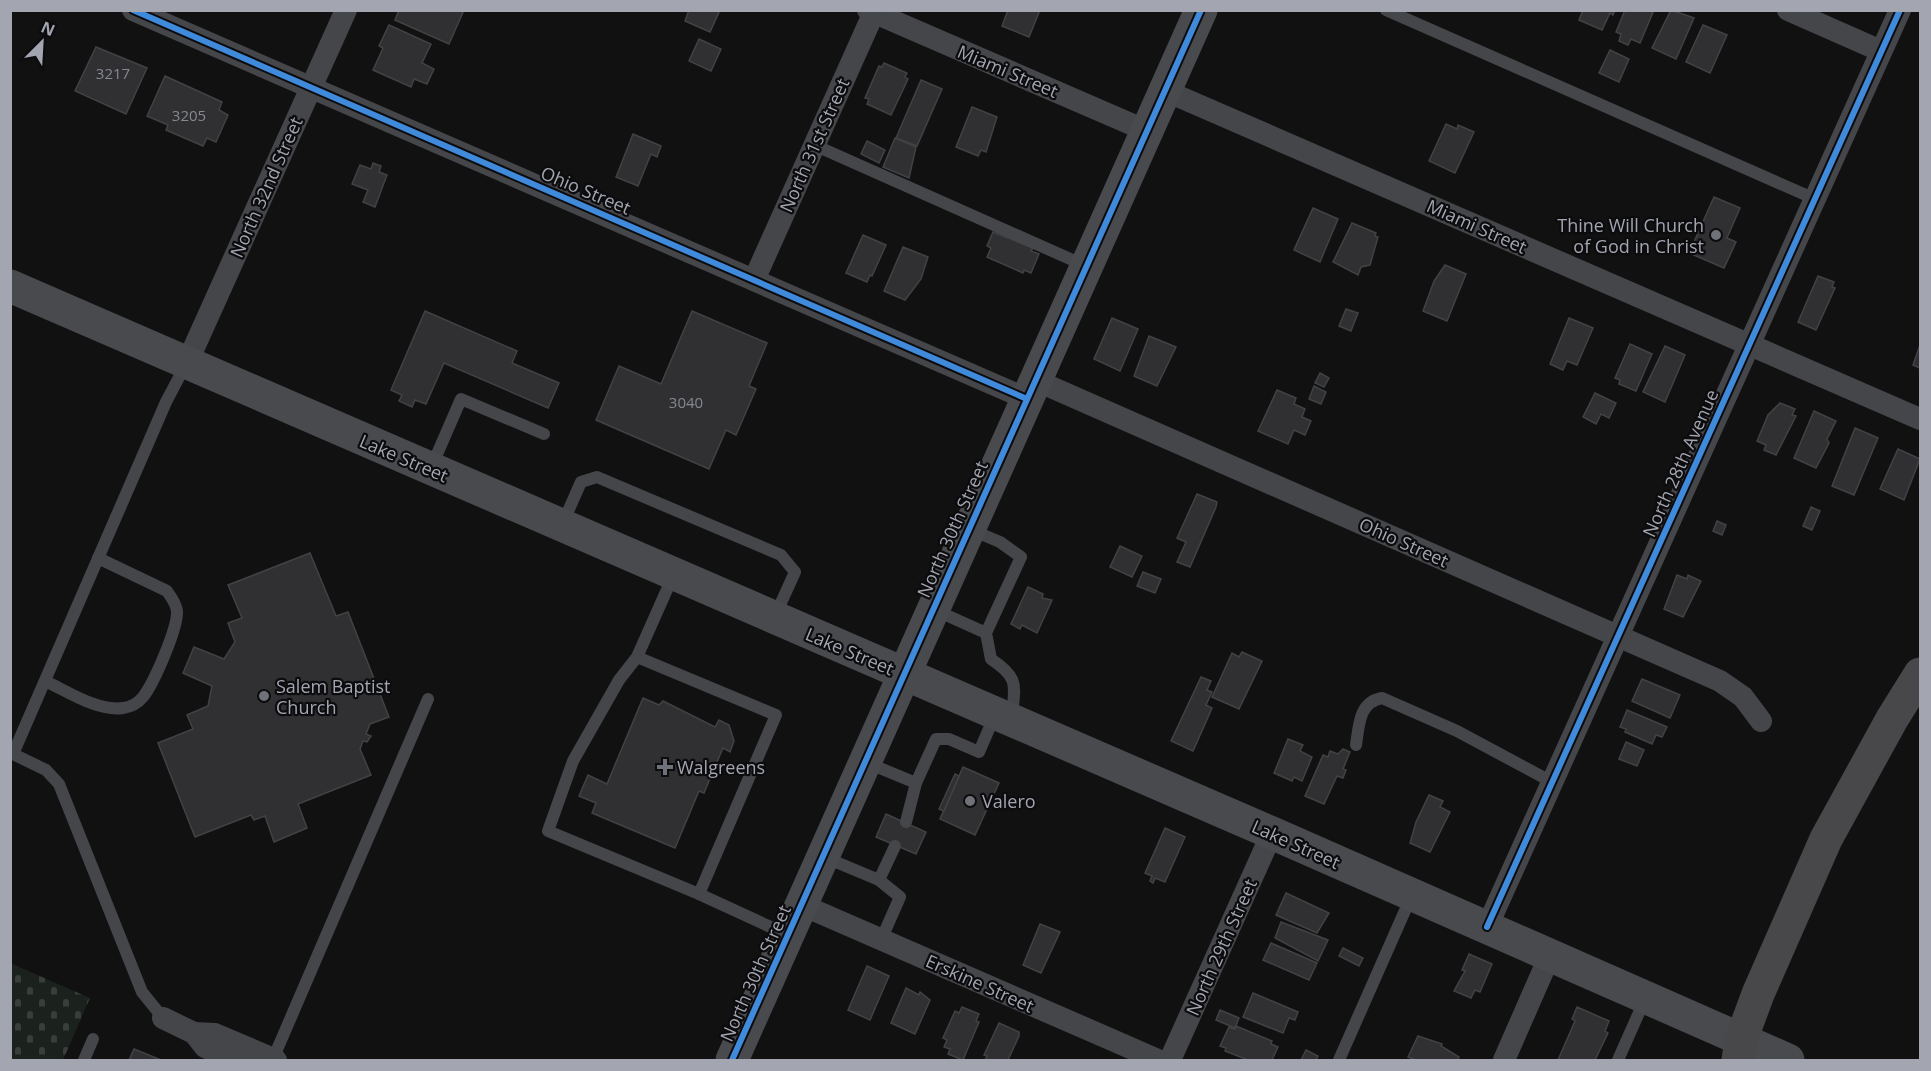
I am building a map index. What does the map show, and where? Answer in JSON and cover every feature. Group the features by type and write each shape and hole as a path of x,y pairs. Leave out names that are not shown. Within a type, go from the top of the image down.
{"highway":[{"path":"1740,1050 1763,983 1833,825 1920,674"}],"main road":[{"name":"North 30th Street","path":"732,1060 1202,10"},
{"name":"Lake Street","path":"10,286 1646,997 1740,1050 1788,1060"}],"street":[{"name":"Ohio Street","path":"133,10 754,280 1031,390 1619,636 1720,681 1743,697 1761,721"},
{"name":"North 32nd Street","path":"187,363 346,10"},
{"path":"1788,10 1881,51"},
{"name":"North 28th Avenue","path":"1487,927 1900,10"},
{"name":"Miami Street","path":"872,11 1147,132"},
{"name":"North 31st Street","path":"754,280 872,11"},
{"name":"Miami Street","path":"1166,91 1920,419"},
{"name":"North 29th Street","path":"1170,1060 1272,833"},
{"name":"Erskine Street","path":"802,905 1158,1060"},
{"path":"1504,1060 1550,955"},
{"path":"163,1018 194,1033 214,1034 274,1060"},
{"path":"194,1033 205,1047 236,1060"}],"lane":[{"path":"1386,10 1815,199"},
{"path":"814,145 1087,266"},
{"path":"163,1018 147,1000 139,984 59,784 46,770 12,754 168,396 187,363"},
{"path":"431,469 462,399 544,434"},
{"path":"561,526 581,482 597,477 781,555 795,572 774,618"},
{"path":"906,822 916,783 936,739 949,739 979,752 1003,717 1013,677 1008,670 991,659 986,633 1021,557 1000,542 969,528"},
{"path":"45,681 110,708 130,706 138,702 148,689 173,632 177,611 174,600 167,591 98,558"},
{"path":"674,575 637,657 619,680 573,761 548,831 699,894 788,935"},
{"path":"933,610 986,633"},
{"path":"637,657 776,716 699,894"},
{"path":"1356,745 1363,711 1373,700 1382,698 1457,731 1552,782"},
{"path":"274,1060 429,699"},
{"path":"865,762 916,783"},
{"path":"879,880 895,846"},
{"path":"823,857 879,880 900,897 881,940"},
{"path":"1339,1060 1413,895"},
{"path":"1618,1060 1646,997"},
{"path":"84,1060 93,1039"}],"green space":[{"path":"10,963 90,998 63,1060 11,1060"}],"building":[{"path":"399,10 464,10 449,44 395,20"},
{"path":"689,10 720,10 710,32 685,21"},
{"path":"1008,10 1040,10 1029,37 1002,26"},
{"path":"1583,10 1615,10 1613,15 1610,13 1602,30 1579,20"},
{"path":"1625,10 1654,10 1640,43 1631,39 1628,45 1619,41 1621,34 1616,32"},
{"path":"1671,10 1694,18 1676,59 1652,48"},
{"path":"389,25 431,44 422,63 434,69 427,84 414,79 411,87 373,70 383,48 379,46"},
{"path":"1703,25 1727,35 1710,73 1686,62"},
{"path":"699,39 721,49 711,71 689,61"},
{"path":"96,47 147,68 126,114 75,91"},
{"path":"1610,50 1629,59 1619,82 1599,73"},
{"path":"884,63 907,73 905,77 908,79 891,115 867,104 869,99 865,98 879,66 882,67"},
{"path":"165,76 222,102 219,110 228,115 216,142 207,138 203,146 166,130 168,125 147,116"},
{"path":"921,80 942,89 917,146 896,138"},
{"path":"972,107 997,117 986,152 981,150 978,156 956,147"},
{"path":"1446,124 1457,129 1458,125 1474,132 1455,173 1429,161"},
{"path":"633,134 661,146 657,157 651,154 638,186 616,177"},
{"path":"895,138 916,147 909,178 883,167"},
{"path":"867,141 885,150 879,163 861,154"},
{"path":"373,163 381,166 379,172 387,175 375,207 363,202 368,190 352,184 360,165 371,169"},
{"path":"1714,197 1740,208 1727,238 1736,242 1724,268 1689,253"},
{"path":"1313,208 1338,219 1320,262 1294,250"},
{"path":"1352,223 1376,233 1375,236 1378,237 1370,265 1361,267 1358,275 1333,262"},
{"path":"993,232 1033,248 1031,251 1039,254 1031,273 1024,270 1023,273 987,257 991,248 987,246"},
{"path":"863,235 886,245 867,282 846,273"},
{"path":"903,247 928,257 921,279 905,300 884,291"},
{"path":"1445,265 1466,274 1447,321 1423,311 1434,281"},
{"path":"1818,276 1834,282 1832,287 1835,288 1816,330 1798,322"},
{"path":"1346,309 1358,313 1351,331 1339,326"},
{"path":"425,311 517,351 512,363 559,383 548,408 444,363 426,404 415,400 412,407 399,401 402,395 391,390"},
{"path":"692,311 767,343 749,386 756,389 736,435 726,430 709,469 596,420 619,366 661,384"},
{"path":"1112,318 1138,329 1120,371 1094,359"},
{"path":"1569,318 1593,328 1577,365 1567,361 1563,370 1550,364"},
{"path":"1149,336 1176,347 1157,386 1134,376"},
{"path":"1630,344 1652,354 1636,391 1619,384 1620,380 1615,378"},
{"path":"1920,345 1920,368 1913,365"},
{"path":"1665,346 1685,355 1665,402 1643,392"},
{"path":"1320,373 1329,378 1324,387 1315,383"},
{"path":"1314,386 1326,392 1321,404 1309,399"},
{"path":"1277,390 1296,398 1294,404 1305,409 1302,417 1311,421 1305,435 1294,430 1288,444 1258,431"},
{"path":"1595,393 1616,403 1609,418 1601,414 1596,424 1583,417"},
{"path":"1780,403 1795,409 1792,415 1796,416 1776,455 1764,450 1766,445 1757,441 1768,415"},
{"path":"1814,411 1836,421 1827,439 1829,443 1816,468 1794,458"},
{"path":"1855,428 1878,438 1854,495 1832,486"},
{"path":"1898,449 1920,459 1904,500 1880,489"},
{"path":"1197,494 1217,502 1190,567 1177,562 1186,542 1177,538"},
{"path":"1811,507 1820,511 1812,530 1803,526"},
{"path":"1717,521 1726,525 1722,535 1713,531"},
{"path":"1120,546 1142,556 1132,577 1110,567"},
{"path":"310,553 336,616 348,612 389,717 370,724 366,734 371,736 367,742 363,741 360,749 371,775 298,804 307,828 274,842 265,816 254,820 251,815 195,837 158,743 193,729 187,715 208,706 212,686 183,673 194,647 224,659 235,642 228,623 242,618 228,585"},
{"path":"1143,572 1161,579 1155,593 1137,586"},
{"path":"1677,575 1687,579 1688,575 1701,581 1683,617 1664,609"},
{"path":"1028,587 1043,594 1042,598 1052,600 1037,633 1022,625 1020,629 1011,624"},
{"path":"1242,652 1262,661 1239,709 1212,697 1232,653 1239,657"},
{"path":"1201,677 1211,681 1207,690 1212,692 1206,705 1212,708 1193,751 1171,741"},
{"path":"1642,679 1680,695 1670,718 1632,701"},
{"path":"643,698 659,705 663,701 715,727 719,720 729,725 734,741 730,752 723,748 704,793 699,791 675,848 592,813 596,803 579,796 588,775 607,784"},
{"path":"1627,710 1667,727 1662,737 1656,735 1652,744 1625,732 1626,729 1620,727"},
{"path":"1288,739 1303,745 1300,751 1312,757 1302,781 1294,777 1292,781 1274,773"},
{"path":"1626,742 1644,750 1637,766 1619,759"},
{"path":"1343,749 1350,752 1343,769 1346,770 1343,778 1337,776 1324,804 1305,796 1323,755 1328,757 1330,751 1338,754"},
{"path":"963,767 999,783 975,835 940,819"},
{"path":"955,774 959,776 944,811 939,809"},
{"path":"1429,795 1443,801 1440,807 1450,812 1430,852 1410,843 1416,822"},
{"path":"886,814 926,832 916,854 876,837"},
{"path":"1165,828 1185,837 1165,882 1155,878 1153,883 1150,881 1152,876 1145,873"},
{"path":"1286,893 1329,913 1317,933 1276,915"},
{"path":"1281,922 1328,940 1318,961 1275,938"},
{"path":"1040,924 1060,932 1041,973 1023,965"},
{"path":"1271,943 1317,963 1309,980 1263,960"},
{"path":"1343,948 1363,958 1359,966 1339,956"},
{"path":"1469,954 1492,964 1480,992 1475,990 1471,998 1454,991 1465,971 1462,970"},
{"path":"867,966 889,976 870,1020 848,1010"},
{"path":"906,988 919,995 920,992 930,1000 915,1034 891,1023"},
{"path":"1253,993 1298,1012 1295,1020 1289,1018 1283,1033 1243,1017"},
{"path":"962,1007 979,1014 976,1021 979,1022 963,1060 948,1054 950,1049 944,1047 947,1040 943,1038 955,1011 959,1013"},
{"path":"1577,1007 1609,1021 1605,1031 1608,1033 1595,1060 1558,1060 1575,1021 1572,1019"},
{"path":"1220,1010 1239,1018 1235,1028 1216,1020"},
{"path":"999,1023 1019,1032 1019,1036 1008,1060 985,1060 987,1056 984,1055"},
{"path":"1236,1026 1272,1041 1271,1044 1278,1047 1272,1060 1248,1060 1225,1051 1226,1048 1220,1046 1229,1027 1235,1029"},
{"path":"1418,1036 1442,1044 1441,1046 1459,1057 1458,1060 1416,1060 1408,1057"},
{"path":"134,1049 161,1060 129,1060"},
{"path":"1306,1050 1318,1056 1316,1060 1301,1060"}],"cycle path":[{"path":"133,10 1027,399"},
{"path":"732,1060 1201,10"},
{"path":"1487,927 1900,10"}],"place":[{"name":"Thine Will Church of God in Christ","path":"1716,235"},
{"name":"Salem Baptist Church","path":"264,696"},
{"name":"Walgreens","path":"665,767"},
{"name":"Valero","path":"970,801"}]}
